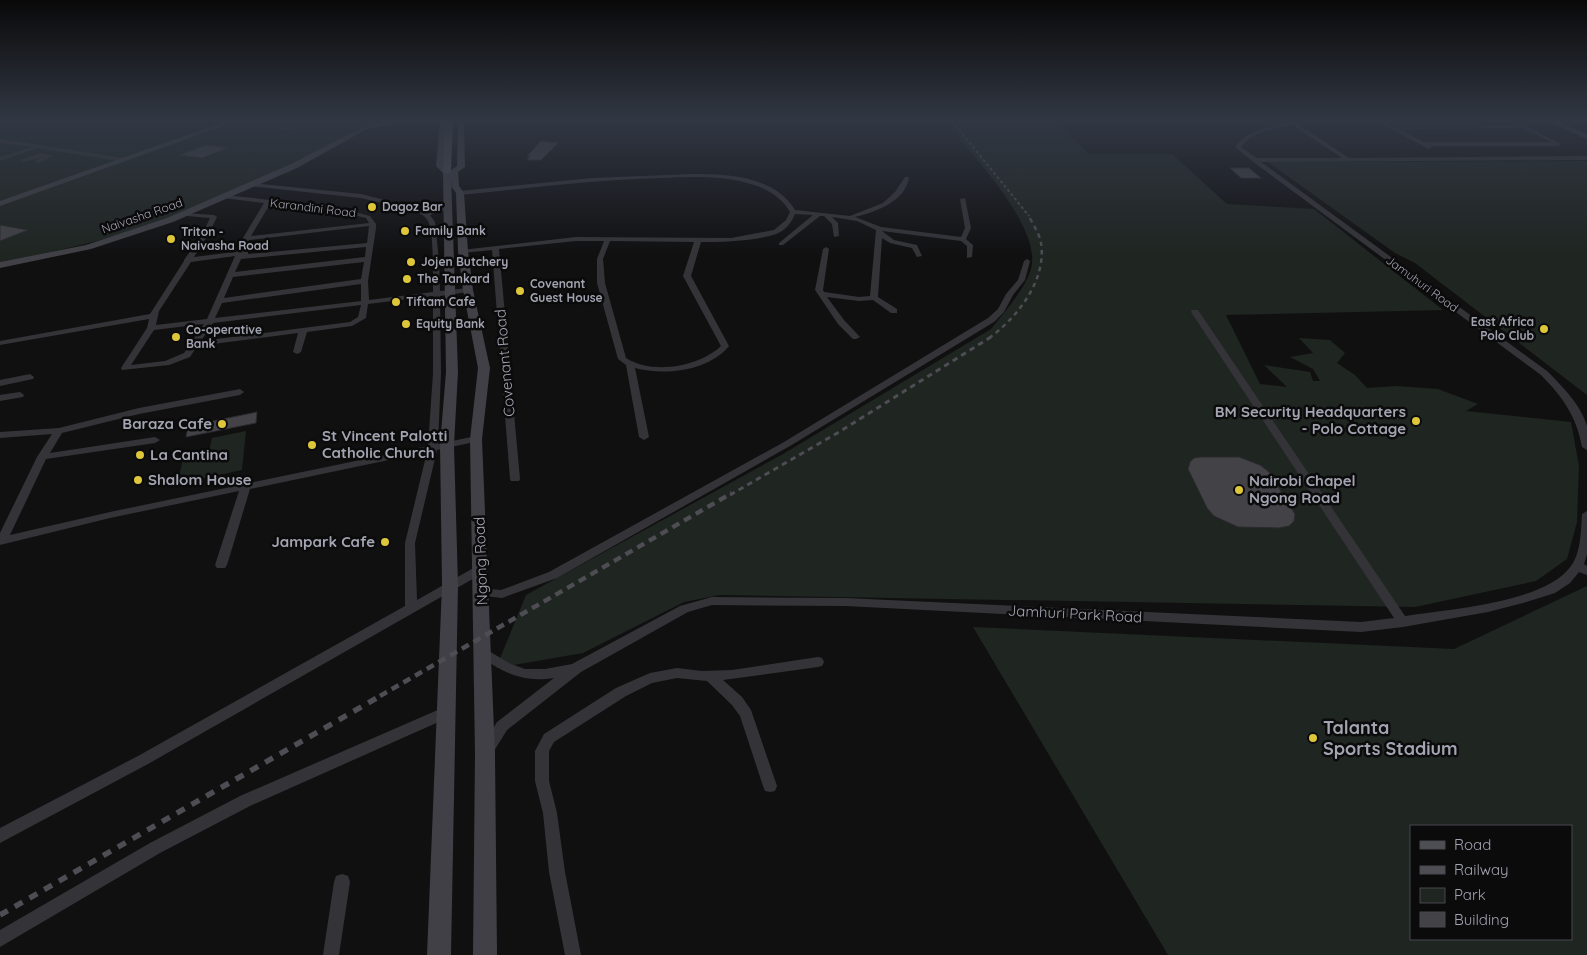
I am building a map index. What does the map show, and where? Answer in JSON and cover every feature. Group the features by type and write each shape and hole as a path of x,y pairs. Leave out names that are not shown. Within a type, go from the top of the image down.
{"main road":[{"path":"0,204 108,166"},
{"name":"Naivasha Road","path":"0,265 88,247 187,214 291,166"},
{"name":"Ngong Road","path":"441,166 441,169 450,172 461,166"},
{"name":"Ngong Road","path":"450,166 455,186 460,192 463,251 468,290 484,368 476,439 485,754 485,955"},
{"name":"Ngong Road","path":"439,955 450,585 448,445 452,372 443,294 451,166"}],"street":[{"name":"Jamuhuri Road","path":"1262,166 1544,373 1569,398 1580,418 1587,447"},
{"path":"460,192 628,177 714,176 760,184 774,192 793,212 852,217 864,220 892,242 915,246 919,256"},
{"path":"852,217 873,211 890,203 901,190 907,178"},
{"path":"252,185 361,196 426,214 447,214"},
{"name":"Karandini Road","path":"196,344 355,323 362,318 365,302 364,280 372,224 368,217 355,212 225,197"},
{"path":"963,199 968,228 963,239"},
{"path":"187,214 214,217 153,316 151,328 125,368 176,361 187,355 210,321 229,275 241,255 246,238 267,203"},
{"path":"463,251 562,240 732,240 768,235 782,227 792,216 793,212"},
{"path":"411,607 410,543 433,448 443,294 436,261 431,221 426,214"},
{"path":"431,221 447,214"},
{"path":"822,215 835,223 836,236"},
{"path":"781,244 822,215"},
{"path":"246,238 372,224"},
{"path":"878,231 963,239 970,245 969,256"},
{"path":"875,298 878,231"},
{"path":"608,239 600,259 600,283 622,359 630,365 682,367 715,357 725,346 687,276 698,241"},
{"path":"188,260 370,244"},
{"name":"Covenant Road","path":"495,247 515,479"},
{"path":"826,249 819,290 841,322 856,337"},
{"path":"229,275 368,258"},
{"path":"481,592 502,594 553,575 787,444 991,320 1001,310 1021,280 1026,261"},
{"path":"218,301 364,280"},
{"path":"151,328 468,290"},
{"path":"821,294 859,299 875,298 894,311"},
{"path":"1195,312 1404,622"},
{"path":"0,343 153,316"},
{"path":"297,352 303,331"},
{"path":"630,365 644,437"},
{"path":"0,383 30,377"},
{"path":"0,435 59,431 139,411 240,392"},
{"path":"0,398 20,395"},
{"path":"1,541 42,457 59,431"},
{"path":"1,541 110,514 245,488 476,439"},
{"path":"42,457 155,440"},
{"path":"220,565 245,488"},
{"path":"1582,568 1587,514"},
{"name":"Jamhuri Park Road","path":"485,754 502,726 576,668 684,609 704,603 724,600 846,602 1327,627 1361,627 1488,608 1551,590 1582,568"},
{"path":"0,836 143,760 481,569"},
{"name":"Jamhuri Park Road","path":"483,653 503,666 525,676 546,675 576,668"},
{"path":"573,955 557,872 550,813 542,781 542,751 549,738 613,696 650,678 678,673 710,676 732,675 818,662"},
{"path":"710,676 737,701 746,714 770,786"},
{"path":"0,938 155,848 245,801 447,712"},
{"path":"331,955 342,882"}],"green space":[{"path":"0,166 287,166 193,209 146,227 98,241 0,262"},
{"path":"982,166 1185,166 1227,204 1314,209 1443,310 1226,315 1260,384 1287,387 1264,365 1310,372 1313,381 1320,381 1313,369 1290,357 1313,353 1299,338 1330,340 1345,353 1337,363 1355,375 1367,388 1397,386 1438,389 1478,404 1466,411 1571,422 1579,466 1577,522 1567,559 1536,581 1415,607 720,595 684,602 583,653 496,668 526,595 783,454 991,329 1013,302 1022,287 1030,272 1032,255 1027,235 1017,214"},
{"name":"East Africa Polo Club","path":"1273,166 1587,166 1587,395 1415,263 1395,253"},
{"path":"246,431 242,470 177,484 184,456 209,451 212,438"},
{"name":"Talanta Sports Stadium","path":"1587,586 1587,955 1168,955 973,627 1454,649"}],"building":[{"path":"1230,168 1249,168 1261,178 1241,178"},
{"path":"0,225 28,230 0,241"},
{"name":"Baraza Cafe","path":"257,412 256,423 186,437 188,426"},
{"name":"Nairobi Chapel Ngong Road","path":"1239,457 1260,465 1269,472 1295,514 1294,521 1289,526 1279,528 1238,527 1214,516 1207,508 1188,469 1190,462 1194,458"}],"railway":[{"path":"988,166 1029,216"},
{"path":"989,338 1010,320 1028,297 1035,284 1042,257 1041,243 1038,232 1028,215"},
{"path":"730,495 839,432 991,337"},
{"path":"380,696 732,493"},
{"path":"0,915 382,695"}],"place":[{"name":"Dagoz Bar","path":"372,207"},
{"name":"Family Bank","path":"405,231"},
{"name":"Triton - Naivasha Road","path":"171,239"},
{"name":"Jojen Butchery","path":"411,262"},
{"name":"The Tankard","path":"407,279"},
{"name":"Covenant Guest House","path":"520,291"},
{"name":"Tiftam Cafe","path":"396,302"},
{"name":"Equity Bank","path":"406,324"},
{"name":"East Africa Polo Club","path":"1544,329"},
{"name":"Co-operative Bank","path":"176,337"},
{"name":"BM Security Headquarters - Polo Cottage","path":"1416,421"},
{"name":"Baraza Cafe","path":"222,424"},
{"name":"St Vincent Palotti Catholic Church","path":"312,445"},
{"name":"La Cantina","path":"140,455"},
{"name":"Shalom House","path":"138,480"},
{"name":"Nairobi Chapel Ngong Road","path":"1239,490"},
{"name":"Jampark Cafe","path":"385,542"},
{"name":"Talanta Sports Stadium","path":"1313,738"}]}
